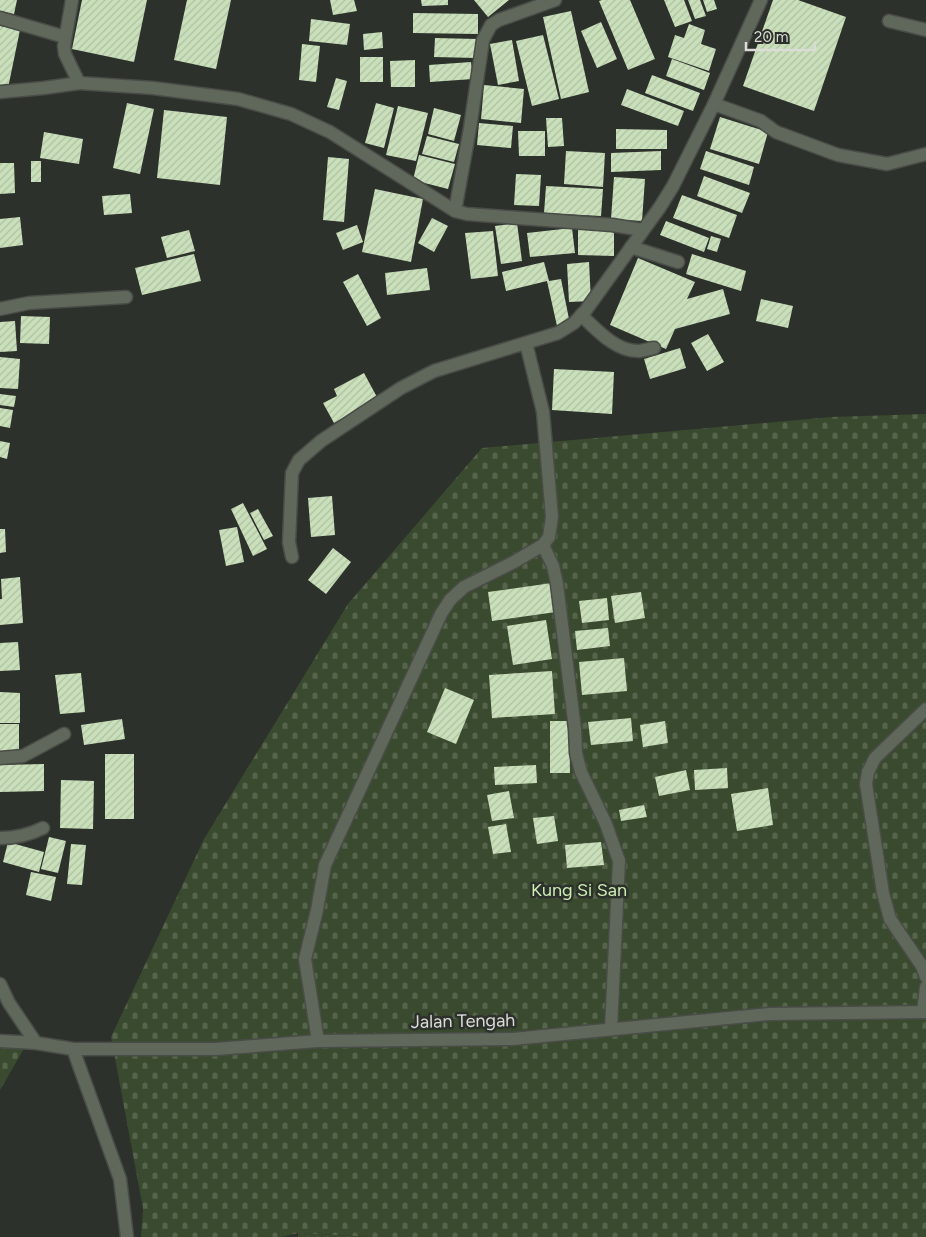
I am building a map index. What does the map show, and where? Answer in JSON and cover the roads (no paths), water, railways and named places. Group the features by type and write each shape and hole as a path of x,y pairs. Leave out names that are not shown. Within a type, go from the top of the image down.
{"street":[{"path":"72,0 64,46 65,54 78,83"},
{"path":"455,211 483,40 491,25 526,5 555,0"},
{"path":"292,557 289,542 292,473 300,460 321,441 401,388 434,371 558,333 574,323 581,315 660,207 673,186 714,104 762,0"},
{"path":"0,18 65,37"},
{"path":"889,22 926,30"},
{"path":"0,92 78,83 153,88 238,99 291,114 330,132 455,211 467,214 612,225 643,230"},
{"path":"714,104 761,121 776,132 838,155 886,164 926,154"},
{"path":"631,247 678,262"},
{"path":"0,308 29,302 126,297"},
{"path":"581,315 608,340 622,347 636,351 654,348"},
{"path":"318,1041 305,959 317,910 325,865 437,623 450,600 464,587 543,545 549,537 552,517 543,412 526,343"},
{"path":"543,545 553,566 557,584 575,729 576,753 581,772 606,824 619,861 611,1029"},
{"path":"926,709 875,758 868,772 866,784 890,919 922,966 926,977"},
{"path":"0,758 23,756 64,734"},
{"path":"0,838 28,835 44,828"},
{"path":"0,984 36,1043"},
{"path":"925,1012 926,988"},
{"name":"Jalan Tengah","path":"0,1041 36,1043 73,1049 216,1049 318,1041 513,1038 769,1014 925,1012"},
{"path":"73,1049 120,1179 127,1237"}],"park label":[{"name":"Kung Si San","path":"579,890"}]}
